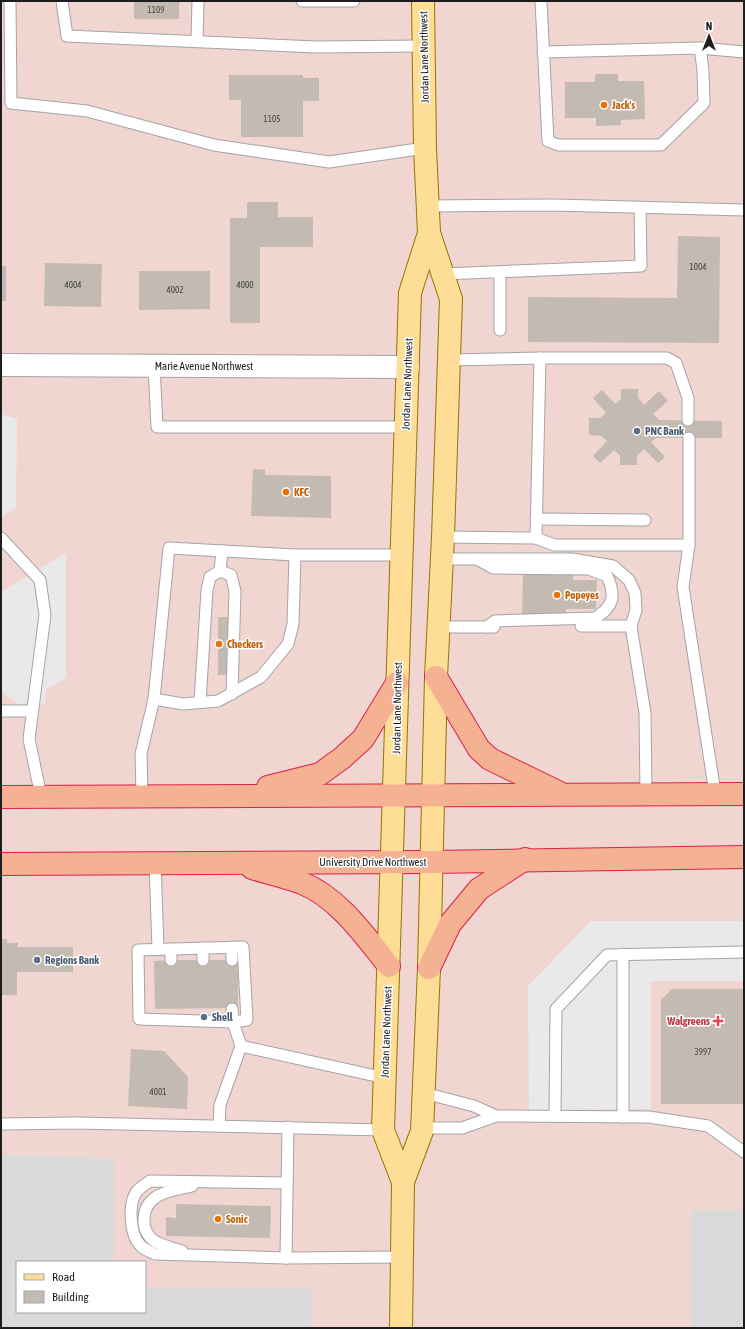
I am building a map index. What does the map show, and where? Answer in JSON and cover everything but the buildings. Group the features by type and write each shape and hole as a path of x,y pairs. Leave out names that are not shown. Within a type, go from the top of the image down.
{"highway":[{"path":"436,676 479,749 490,759 563,794"},
{"path":"235,795 320,774 363,739 397,683"},
{"path":"1,797 142,795 393,794 433,796 646,793 744,794"},
{"name":"University Drive Northwest","path":"1,864 155,862 432,862 525,859 744,857"},
{"path":"429,968 450,924 479,889 525,859"},
{"path":"231,862 303,884 328,898 354,923 388,966"}],"main road":[{"name":"Jordan Lane Northwest","path":"401,1328 401,1257 404,1182 422,1128 424,1093 429,968 436,676 443,537 451,298 429,233 423,1"},
{"name":"Jordan Lane Northwest","path":"404,1182 383,1130 410,293 429,233"}],"street":[{"name":"Marie Avenue Northwest","path":"1,365 408,367"}],"lane":[{"path":"10,1 11,103 87,111 214,145 329,162 426,148"},
{"path":"62,1 67,36 316,47 424,46"},
{"path":"197,41 198,1"},
{"path":"302,1 354,1"},
{"path":"541,1 548,141 558,145 662,145 704,103 703,70 700,48"},
{"path":"543,52 700,48 744,52"},
{"path":"428,206 555,205 744,210"},
{"path":"443,274 641,266 640,208"},
{"path":"500,272 500,330"},
{"path":"536,538 540,358"},
{"path":"449,360 667,358 676,363 688,398 688,420"},
{"path":"154,366 157,427 406,427"},
{"path":"689,438 689,545 683,587 715,793"},
{"path":"536,519 645,520"},
{"path":"443,537 536,538 554,545 689,545"},
{"path":"1,538 40,580 45,616 28,739 41,796"},
{"path":"142,795 141,754 154,699 169,548 295,555 402,555"},
{"path":"220,572 222,551"},
{"path":"154,699 183,704 218,701 261,676 288,644 293,624 295,555"},
{"path":"476,558 493,568 589,569 606,576 611,585 611,603 605,612 595,618 495,621 486,627"},
{"path":"442,559 572,559 613,566 628,580 635,593 636,610 631,626 645,713 646,793"},
{"path":"200,702 210,577 220,572 231,575 235,591 232,694"},
{"path":"439,627 631,626"},
{"path":"1,711 32,711"},
{"path":"155,862 158,949"},
{"path":"243,946 246,1020 233,1022 205,1020 172,1014 139,1019 138,950 171,949 243,946"},
{"path":"232,947 232,960"},
{"path":"203,948 203,960"},
{"path":"171,949 171,960"},
{"path":"555,1116 556,1009 607,955 744,952"},
{"path":"623,954 623,1117"},
{"path":"204,1009 205,1020"},
{"path":"219,1126 220,1105 241,1046 233,1022 232,1009"},
{"path":"241,1046 385,1078"},
{"path":"424,1093 474,1106 496,1116"},
{"path":"422,1128 462,1128 496,1116 649,1117 708,1126 744,1152"},
{"path":"1,1124 77,1123 383,1130"},
{"path":"286,1258 288,1127"},
{"path":"287,1182 208,1183 150,1181 137,1191 131,1206 131,1225 135,1238 142,1247 155,1254 286,1258 401,1257"},
{"path":"202,1255 169,1248 155,1241 147,1234 144,1215 146,1206 156,1197 168,1192 208,1183"}],"shaded area":[{"path":"1,1 744,1 744,1210 691,1210 691,1328 311,1328 311,1288 146,1288 146,1261 114,1261 114,1158 1,1154"},
{"path":"1,414 17,419 16,507 1,518"},
{"path":"66,553 66,678 46,689 45,704 18,704 1,691 1,592"},
{"path":"591,921 744,921 744,981 651,981 651,1109 529,1110 528,986"},
{"path":"1,1154 114,1158 114,1261 16,1261 16,1313 146,1313 146,1288 311,1288 311,1328 1,1328"},
{"path":"691,1210 744,1210 744,1328 691,1328"}],"place":[{"name":"Jack's","path":"604,105"},
{"name":"PNC Bank","path":"637,431"},
{"name":"KFC","path":"286,492"},
{"name":"Popeyes","path":"557,595"},
{"name":"Checkers","path":"219,644"},
{"name":"Regions Bank","path":"37,960"},
{"name":"Shell","path":"204,1017"},
{"name":"Walgreens","path":"718,1021"},
{"name":"Sonic","path":"218,1219"}]}
